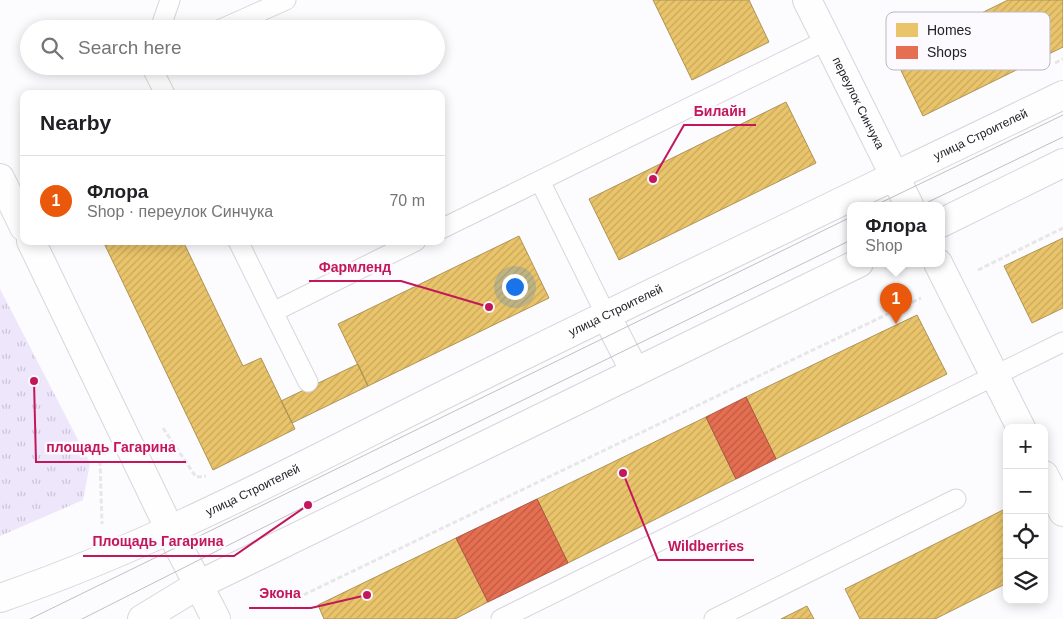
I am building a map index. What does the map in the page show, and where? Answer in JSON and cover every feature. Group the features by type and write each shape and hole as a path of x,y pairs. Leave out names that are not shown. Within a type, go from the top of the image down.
{"main road":[{"name":"переулок Синчука","path":"807,0 908,202"},
{"name":"улица Строителей","path":"0,598 56,579 170,530 606,314 1063,95"},
{"path":"945,221 1063,163"},
{"path":"0,178 20,219"},
{"path":"33,245 170,530 216,619"},
{"path":"142,619 198,585 851,267"},
{"path":"943,274 1019,424"},
{"path":"606,314 635,372"},
{"path":"1048,483 1063,512"}],"lane":[{"path":"163,20 170,0"},
{"path":"241,20 286,0"},
{"path":"445,227 826,40"},
{"path":"156,75 163,90"},
{"path":"540,180 606,314"},
{"path":"240,245 308,382"},
{"path":"273,312 408,245"},
{"path":"501,619 1063,342"},
{"path":"714,619 956,499"}],"path":[{"path":"297,598 943,274 1063,228"},
{"path":"100,457 102,528"}],"green space":[{"path":"0,289 90,463 83,500 0,536"}],"building: Homes":[{"path":"653,0 749,0 769,42 692,80"},
{"path":"1008,0 1063,0 1063,47 1050,53 1050,12 984,12"},
{"path":"901,70 1016,70 923,116"},
{"path":"786,102 816,163 619,260 589,199"},
{"path":"519,236 549,298 368,386 338,324"},
{"path":"1063,238 1063,308 1032,323 1004,266"},
{"path":"105,245 185,245 243,366 261,358 295,429 213,470"},
{"path":"917,315 947,374 776,459 746,397"},
{"path":"358,364 368,386 292,423 281,401"},
{"path":"706,417 736,479 568,563 537,499"},
{"path":"1003,510 1003,585 935,619 860,619 845,589"},
{"path":"456,538 488,602 455,619 324,619 318,605"},
{"path":"807,606 814,619 781,619"}],"building: Shops":[{"path":"746,397 776,459 736,479 706,417"},
{"path":"537,499 568,563 488,602 456,538"}],"tram line":[{"path":"882,202 1063,115"},
{"path":"928,202 1063,137"},
{"path":"30,619 847,219"},
{"path":"82,619 308,505 847,242"}],"place":[{"name":"Билайн","path":"653,179"},
{"name":"Фармленд","path":"489,307"},
{"name":"Флора","path":"896,324"},
{"name":"площадь Гагарина","path":"34,381"},
{"name":"Wildberries","path":"623,473"},
{"name":"Площадь Гагарина","path":"308,505"},
{"name":"Экона","path":"367,595"}]}
